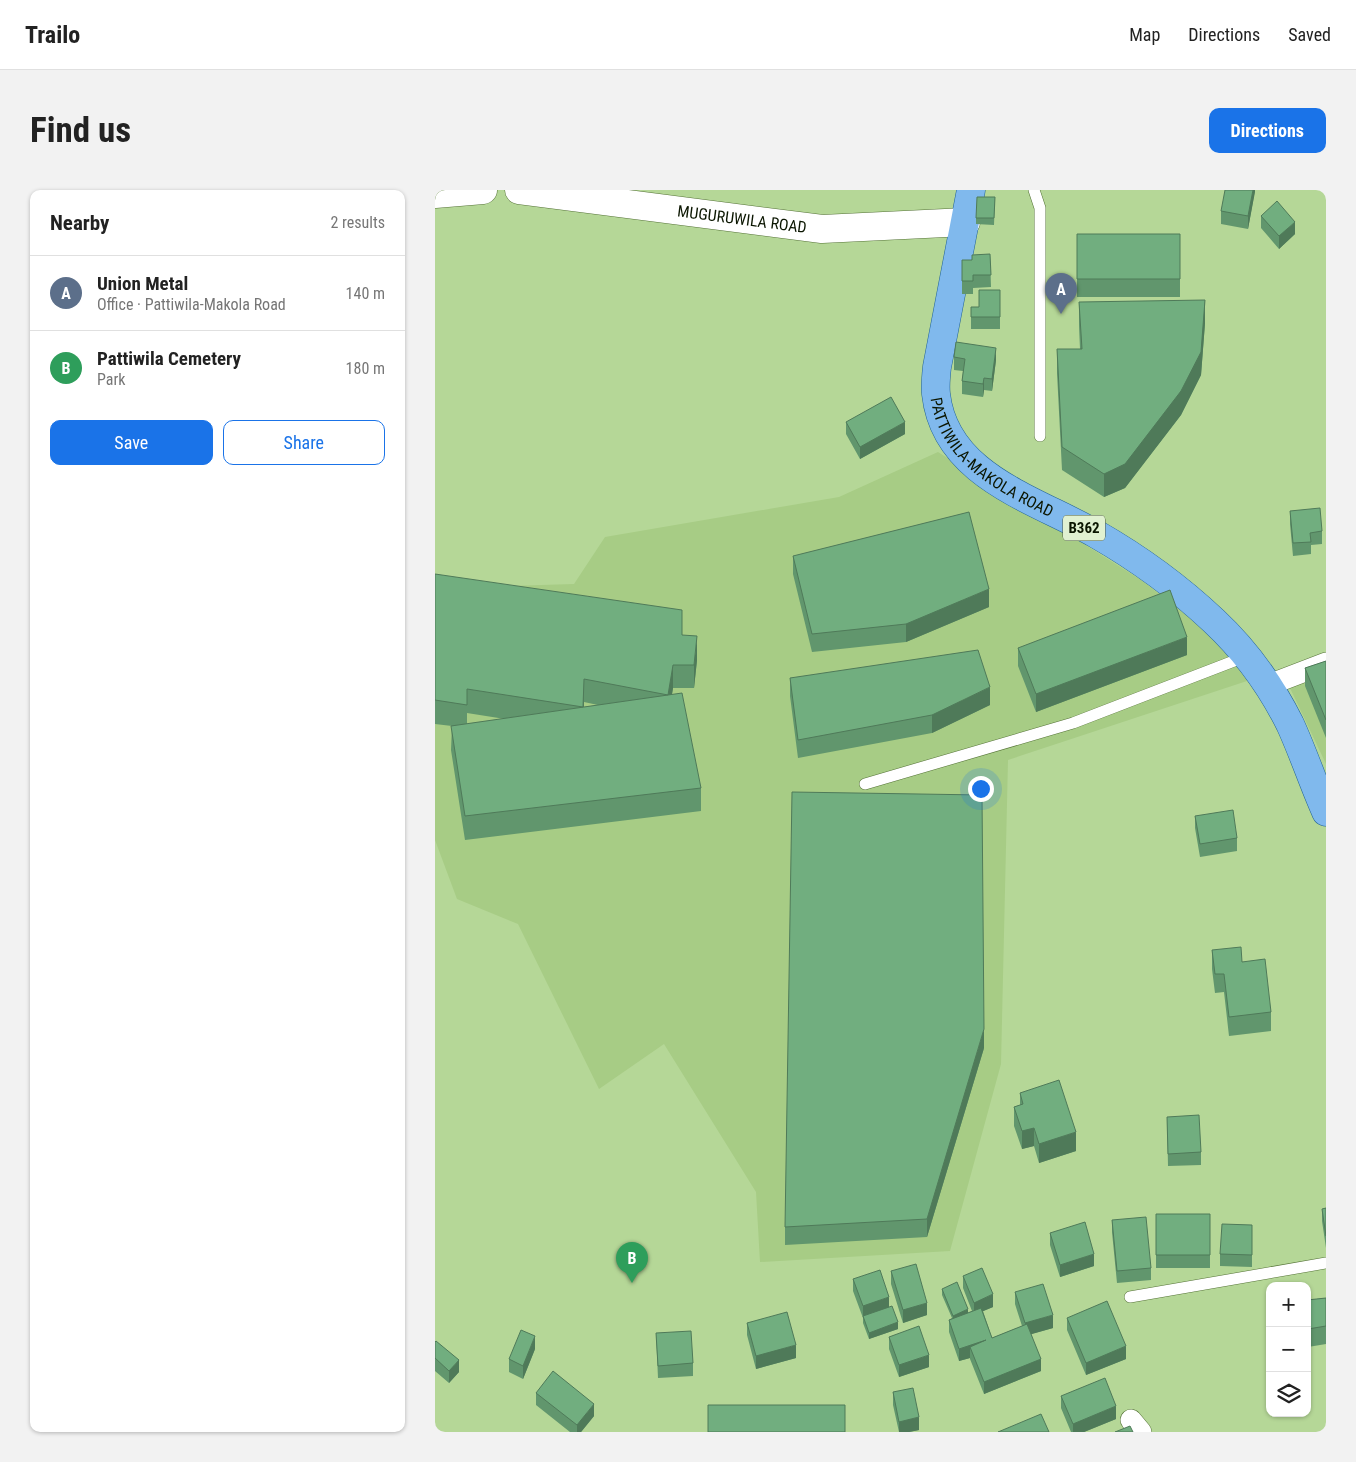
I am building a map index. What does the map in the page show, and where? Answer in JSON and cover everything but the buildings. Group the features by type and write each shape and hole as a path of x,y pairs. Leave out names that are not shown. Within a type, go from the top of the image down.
{"main road":[{"name":"PATTIWILA-MAKOLA ROAD","path":"971,190 937,368 935,393 940,415 953,441 975,467 1005,489 1096,534 1142,564 1214,622 1248,656 1289,724 1326,812"}],"street":[{"path":"435,194 483,190"},
{"name":"MUGURUWILA ROAD","path":"519,190 822,229 966,222"},
{"path":"1266,686 1326,663"}],"lane":[{"path":"1034,190 1040,208 1040,436"},
{"path":"865,784 1073,723 1248,656"},
{"path":"1130,1297 1326,1263"}],"shaded area":[{"path":"938,452 1141,580 1212,635 1250,680 1008,760 1001,1064 950,1251 760,1262 756,1192 664,1044 599,1089 518,924 457,899 435,840 435,588 574,584 605,537 839,497"},
{"path":"1326,671 1326,764 1290,688"}],"place":[{"name":"Union Metal","path":"1061,314"},
{"name":"Pattiwila Cemetery","path":"632,1283"}]}
